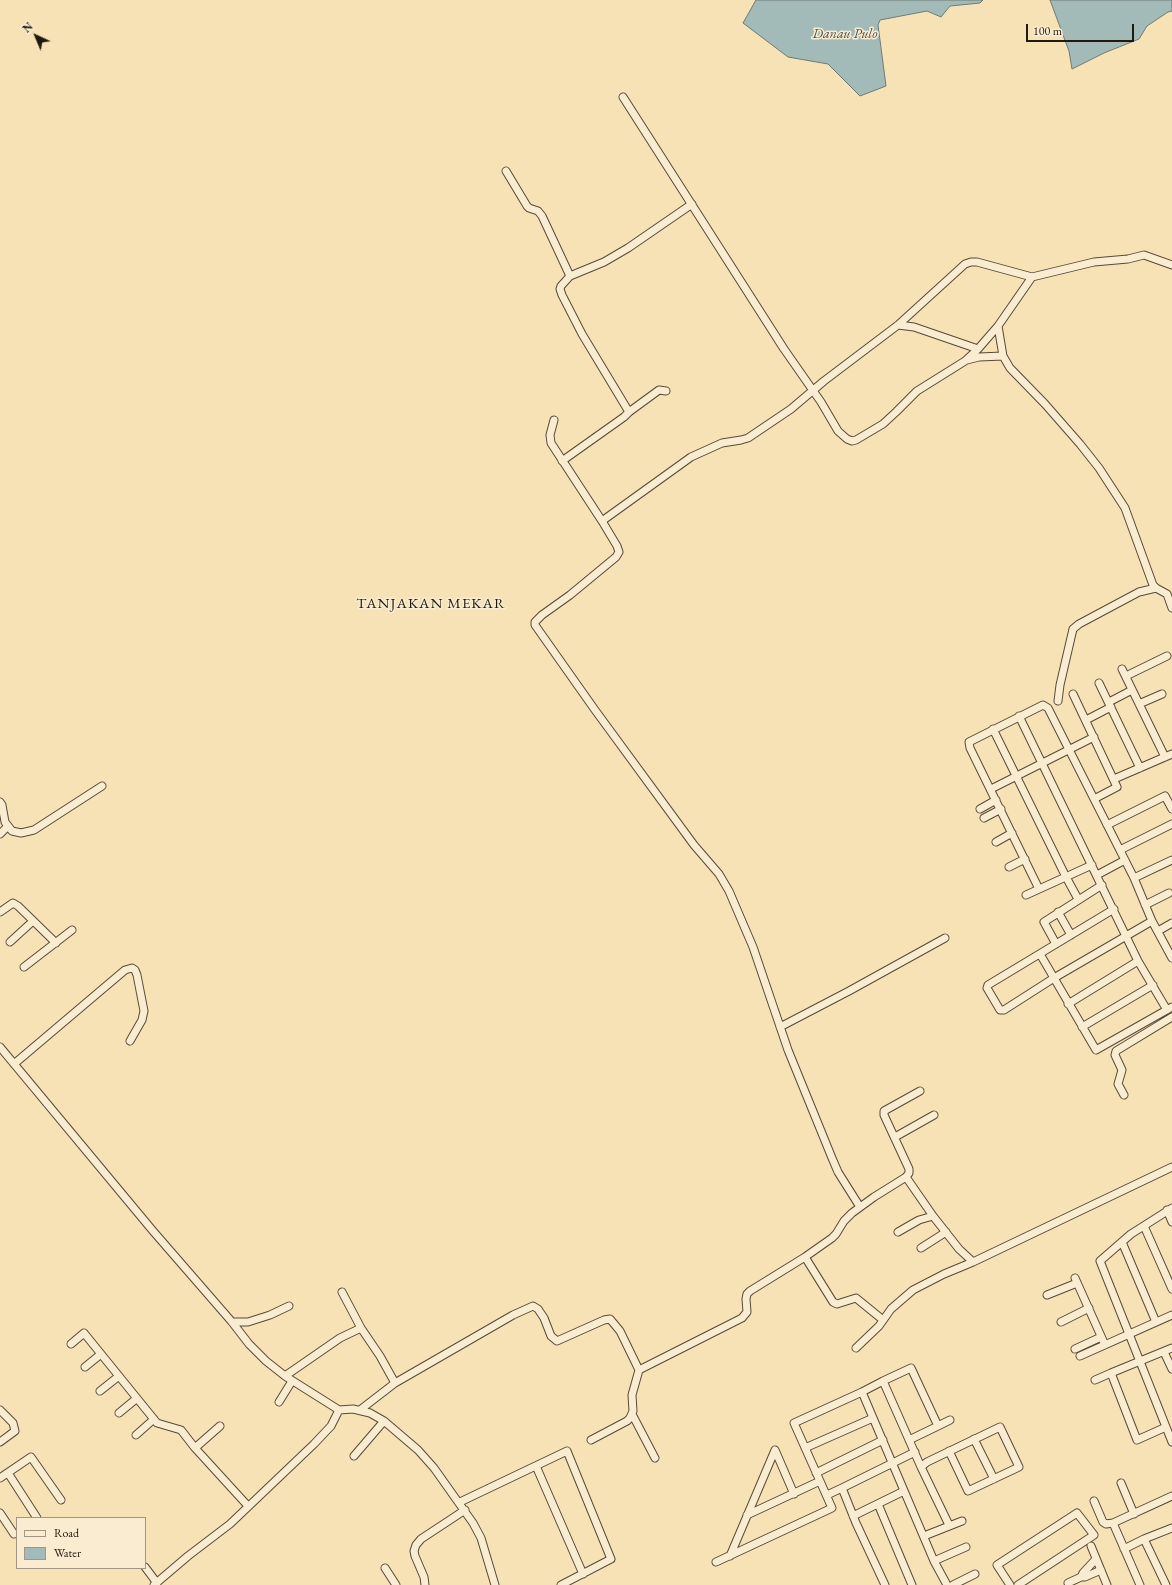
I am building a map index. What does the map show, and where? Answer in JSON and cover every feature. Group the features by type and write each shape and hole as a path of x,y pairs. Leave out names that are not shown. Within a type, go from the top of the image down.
{"street":[{"path":"622,97 784,348 813,390 838,431 847,439 852,441 856,440 883,424 917,391 965,361 978,349 998,326 1032,278"},
{"path":"506,171 527,206 540,214 570,276"},
{"path":"629,412 582,334 560,289 570,276 604,262 628,248 692,204"},
{"path":"602,521 691,458 722,442 748,438 792,409 813,390 898,325 965,264 971,262 1032,278 1094,262 1128,259 1144,255 1172,265"},
{"path":"898,325 914,327 978,349"},
{"path":"998,326 1003,356 1010,368 1045,404 1080,444 1099,468 1126,508 1153,585 1167,594 1172,608"},
{"path":"965,361 979,357 1003,356"},
{"path":"562,461 659,390 666,391"},
{"path":"554,420 550,435 551,443 602,521 619,552 570,595 542,614 535,622 535,625 694,845 719,874 729,891 753,947 788,1050 838,1172 860,1207"},
{"path":"1058,702 1060,685 1073,629 1078,624 1139,592 1156,588"},
{"path":"1126,676 1167,656"},
{"path":"1114,779 1169,756 1139,704 1122,668"},
{"path":"1099,683 1140,768"},
{"path":"1086,720 1132,690"},
{"path":"1073,694 1117,787 1094,799"},
{"path":"1139,704 1162,694"},
{"path":"1039,889 969,745 970,742 993,729 1043,705 1047,706 1134,878 1152,921 1172,958"},
{"path":"1019,716 1138,961 1170,1008 1096,1050 1040,954"},
{"path":"993,729 1078,899"},
{"path":"991,789 1094,737"},
{"path":"0,802 2,805 5,822 12,831 21,832 34,830 102,786"},
{"path":"1107,825 1165,796 1172,810"},
{"path":"980,809 996,800"},
{"path":"984,818 1000,809"},
{"path":"1120,850 1172,824"},
{"path":"0,834 8,826"},
{"path":"996,842 1012,833"},
{"path":"1009,867 1025,859"},
{"path":"1097,875 1125,860"},
{"path":"1134,878 1172,860"},
{"path":"1026,896 1092,865"},
{"path":"1056,944 1044,922 1102,885"},
{"path":"1146,905 1169,893"},
{"path":"0,912 13,903 18,906 56,943"},
{"path":"1114,909 989,984 987,988 1001,1011 1054,978 1152,921"},
{"path":"1058,912 1072,935"},
{"path":"10,942 33,921"},
{"path":"1158,931 1172,923"},
{"path":"24,966 72,930"},
{"path":"780,1027 945,938"},
{"path":"1068,1004 1138,961"},
{"path":"14,1064 120,974 125,970 132,968 135,970 137,975 144,1011 142,1020 130,1041"},
{"path":"1082,1027 1153,985"},
{"path":"1124,1095 1118,1084 1122,1070 1115,1055 1116,1051 1172,1017"},
{"path":"0,1048 249,1344 277,1371 340,1410 360,1410 370,1413 384,1421 418,1450 460,1502 481,1538 495,1585"},
{"path":"639,1370 742,1318 747,1312 746,1299 747,1294 750,1291 805,1257 832,1238 844,1221 860,1207 906,1177 909,1173 909,1169 884,1115 884,1111 920,1091"},
{"path":"895,1137 934,1115"},
{"path":"856,1348 879,1326 891,1309 913,1290 1172,1167"},
{"path":"906,1177 933,1216 959,1249 973,1262"},
{"path":"1172,1222 1169,1209 1130,1234 1102,1258 1100,1264 1130,1334 1172,1442"},
{"path":"898,1232 919,1220 933,1216"},
{"path":"1144,1226 1172,1289"},
{"path":"921,1248 946,1232"},
{"path":"1122,1242 1156,1322"},
{"path":"805,1257 833,1302 837,1304 856,1298 883,1320"},
{"path":"1047,1295 1076,1280 1105,1345"},
{"path":"342,1292 361,1328 380,1356 395,1383"},
{"path":"232,1322 248,1322 270,1315 289,1306"},
{"path":"360,1410 395,1383 513,1315 533,1306 538,1309 544,1318 551,1336 557,1341 604,1320 610,1319 620,1331 639,1370 632,1395 632,1414 655,1458"},
{"path":"1061,1322 1089,1308"},
{"path":"1080,1356 1172,1315"},
{"path":"284,1376 340,1338 361,1328"},
{"path":"70,1344 84,1333 157,1423 181,1430 195,1448 248,1506"},
{"path":"1075,1349 1101,1337"},
{"path":"1095,1380 1172,1348"},
{"path":"1164,1352 1172,1369"},
{"path":"85,1367 101,1354"},
{"path":"716,1562 832,1508 794,1423 911,1368 938,1426"},
{"path":"1111,1373 1138,1440 1166,1427"},
{"path":"100,1391 118,1376"},
{"path":"279,1402 292,1381"},
{"path":"883,1381 921,1467 949,1525"},
{"path":"862,1392 934,1561 947,1585"},
{"path":"119,1413 136,1398"},
{"path":"0,1410 13,1423 15,1431 0,1442"},
{"path":"146,1569 156,1584 188,1556 226,1528 314,1444 331,1426 340,1410"},
{"path":"591,1440 627,1421 632,1414"},
{"path":"804,1448 873,1418"},
{"path":"136,1435 154,1419"},
{"path":"909,1440 950,1420"},
{"path":"354,1456 384,1421"},
{"path":"195,1448 220,1426"},
{"path":"921,1467 927,1462 949,1451 974,1439 1000,1427 1019,1467 968,1492 949,1451"},
{"path":"974,1439 994,1479"},
{"path":"816,1473 883,1440"},
{"path":"730,1556 775,1450 794,1494"},
{"path":"460,1502 567,1451 611,1559 561,1585"},
{"path":"827,1495 915,1452"},
{"path":"0,1478 31,1457 61,1500"},
{"path":"536,1466 583,1574"},
{"path":"8,1473 36,1517"},
{"path":"747,1515 820,1481"},
{"path":"1121,1483 1134,1514"},
{"path":"842,1488 853,1516 885,1585"},
{"path":"853,1516 904,1491"},
{"path":"1094,1502 1103,1522 1106,1524 1113,1523 1172,1496"},
{"path":"878,1504 912,1585"},
{"path":"425,1585 424,1577 415,1556 414,1551 416,1544 421,1539 465,1510"},
{"path":"0,1513 14,1534"},
{"path":"1010,1585 997,1565 1077,1513 1094,1535 1030,1582 1018,1585"},
{"path":"924,1536 962,1521"},
{"path":"1113,1523 1140,1585"},
{"path":"1124,1549 1144,1538 1172,1528"},
{"path":"1144,1538 1166,1585"},
{"path":"1091,1546 1108,1585"},
{"path":"934,1561 966,1547"},
{"path":"1081,1577 1096,1559"},
{"path":"385,1568 396,1585"},
{"path":"1068,1584 1081,1577 1085,1578 1101,1570"},
{"path":"953,1585 976,1574"}],"water":[{"name":"Danau Pulo","path":"756,0 983,0 980,3 950,6 941,17 927,11 880,20 878,25 886,86 860,96 828,64 788,57 743,23"},
{"path":"1050,0 1172,0 1172,11 1168,12 1147,26 1139,39 1104,53 1072,69 1069,51"}],"district":[{"name":"TANJAKAN MEKAR","path":"431,604"}]}
